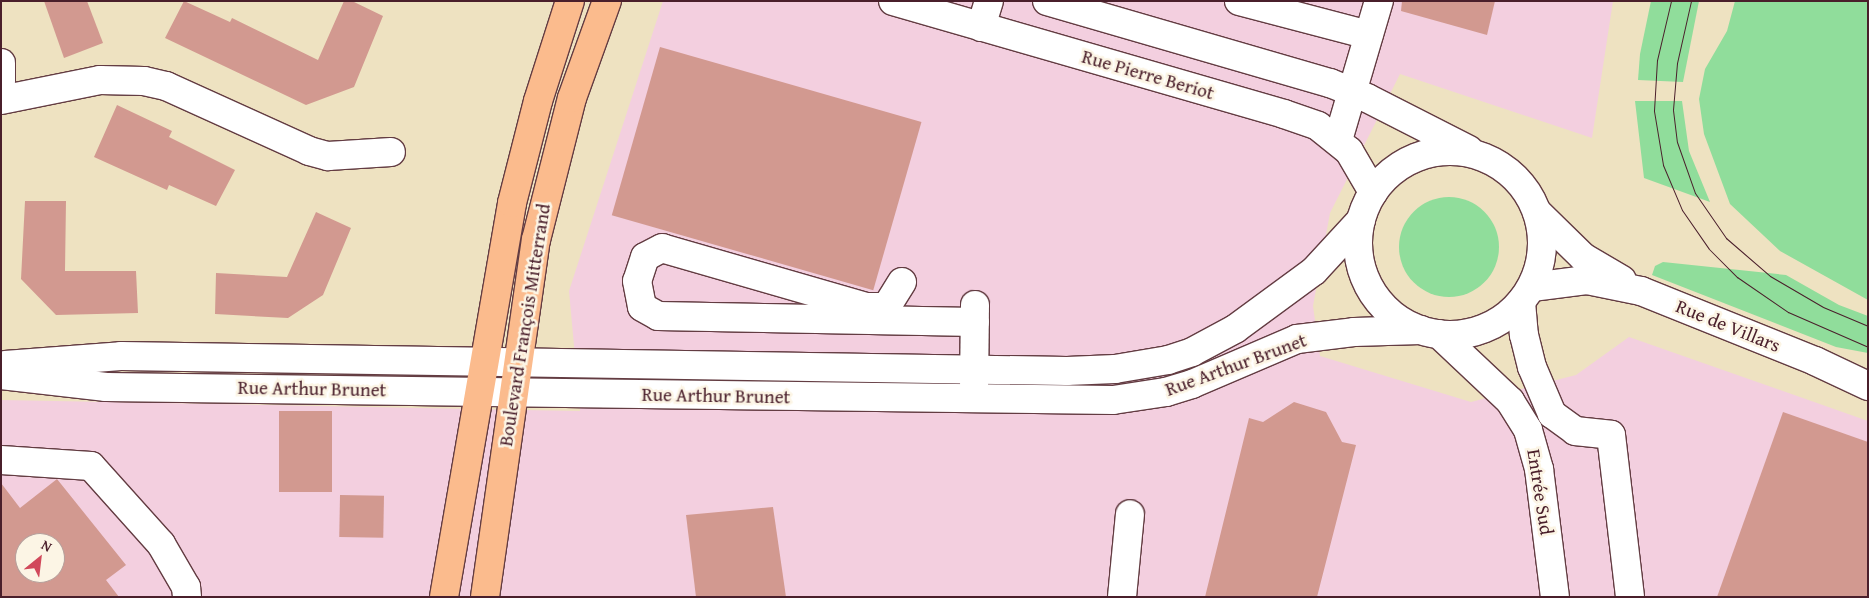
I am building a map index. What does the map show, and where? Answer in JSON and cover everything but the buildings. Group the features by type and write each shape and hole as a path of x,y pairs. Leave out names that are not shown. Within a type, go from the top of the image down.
{"main road":[{"name":"Boulevard François Mitterrand","path":"444,597 482,361 520,167 570,1"},
{"name":"Boulevard François Mitterrand","path":"485,597 531,267 548,189 572,98 607,1"}],"street":[{"name":"Rue Pierre Beriot","path":"893,1 985,14 1318,126 1338,140 1360,166 1373,192"},
{"path":"1047,1 1352,91 1481,156 1511,174 1526,191 1537,212 1543,244 1540,267 1526,294 1532,367 1552,414 1575,431 1611,435 1630,597"},
{"path":"1239,1 1369,35"},
{"path":"1338,140 1380,1"},
{"path":"1,63 1,82"},
{"path":"1,100 100,80 144,81 166,86 309,151 328,156 391,152"},
{"path":"1361,220 1373,192 1389,174 1421,155 1445,151 1481,156"},
{"name":"Rue de Villars","path":"1537,212 1583,257 1641,291 1815,361 1868,386"},
{"name":"Rue Arthur Brunet","path":"1,365 121,356 974,369 1115,369 1168,360 1192,352 1235,329 1314,271 1361,220"},
{"name":"Entrée Sud","path":"1361,220 1359,257 1372,292 1388,311 1430,332 1510,402 1528,430 1540,469 1555,597"},
{"path":"902,282 888,304 882,307 866,307 662,248 646,257 637,281 642,307 658,316 975,313 974,400"},
{"name":"Rue de Villars","path":"1526,294 1587,280 1641,291"},
{"name":"Rue Arthur Brunet","path":"1,375 106,387 477,390 974,400 1140,397 1192,384 1297,339 1354,332 1462,334 1484,329 1504,318 1526,294"},
{"name":"Rue de Villars","path":"1815,361 1868,369"},
{"path":"1,460 91,466 160,544 186,587 187,597"},
{"path":"1122,597 1130,514"}],"shaded area":[{"path":"663,1 1613,1 1592,138 1400,74 1330,213 1313,306 1320,356 1471,402 1576,375 1629,337 1868,421 1868,597 1,597 1,400 580,411 569,291"}],"green space":[{"path":"1651,1 1699,1 1683,82 1638,80 1640,54"},
{"path":"1735,1 1868,1 1868,300 1780,251 1730,204 1704,134 1699,99 1705,69 1727,31"},
{"path":"1635,101 1682,101 1689,151 1710,202 1644,178"},
{"path":"1449,197 1459,198 1477,205 1491,219 1498,237 1498,257 1491,275 1477,289 1459,296 1449,297 1439,296 1421,289 1407,275 1400,257 1399,247 1400,237 1407,219 1421,205 1439,198"},
{"path":"1663,262 1786,275 1839,305 1868,316 1868,353 1836,347 1652,275 1655,266"}],"tram line":[{"path":"1671,1 1657,60 1654,111 1663,165 1682,210 1709,249 1737,277 1788,312 1868,347"},
{"path":"1691,1 1677,63 1673,110 1677,142 1695,193 1726,238 1770,276 1823,307 1868,326"}]}
